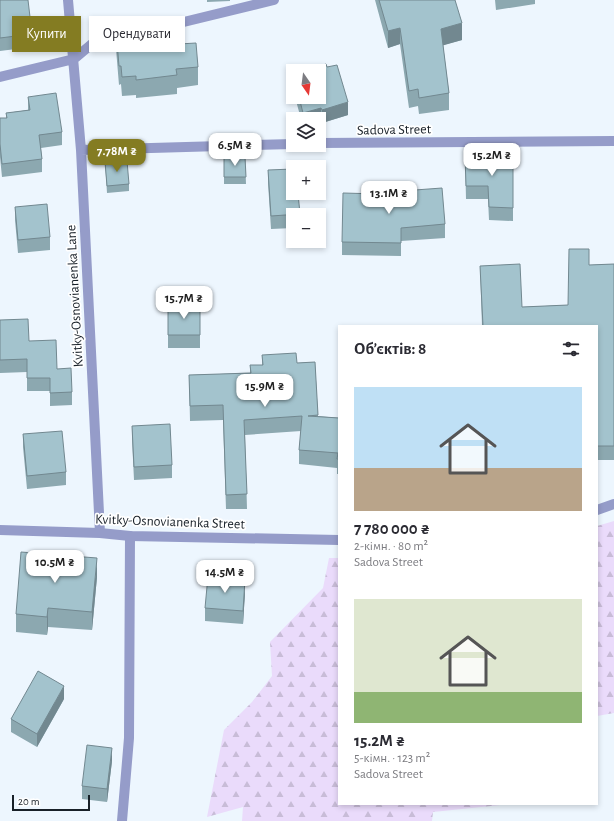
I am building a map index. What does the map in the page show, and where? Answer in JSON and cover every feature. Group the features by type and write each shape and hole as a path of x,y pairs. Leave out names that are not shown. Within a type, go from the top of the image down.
{"street":[{"name":"Kvitky-Osnovianenka Lane","path":"68,0 74,59 80,150 100,533"},
{"path":"0,77 74,59 93,43 274,0"},
{"name":"Sadova Street","path":"326,143 614,141"},
{"path":"80,150 286,144"},
{"path":"598,510 614,504"},
{"name":"Kvitky-Osnovianenka Street","path":"0,530 100,533 130,536 338,540"},
{"path":"122,821 129,738 130,536"}],"green space":[{"path":"614,521 614,713 598,716 598,526"},
{"path":"329,558 338,558 338,805 500,805 433,812 432,821 242,821 243,807 207,817 224,730 252,702 272,676 270,642 323,588"}],"building":[{"path":"0,0 28,0 30,16 12,16 12,36 0,38"},
{"path":"379,0 455,0 462,23 441,29 449,93 419,98 418,89 409,91 400,28 388,31"},
{"path":"196,43 198,67 176,69 177,75 136,80 136,76 122,77 121,66 119,66 118,52 185,52 185,44"},
{"path":"326,64 327,67 337,65 348,102 322,110 321,108 303,112 301,104 326,104"},
{"path":"56,93 62,132 39,135 42,159 2,164 0,118 7,118 6,113 30,110 28,97"},
{"path":"465,155 513,155 513,208 489,207 488,186 466,186"},
{"path":"245,157 246,177 224,177 224,158"},
{"path":"127,161 129,184 107,186 105,162"},
{"path":"286,169 286,200 299,200 299,208 286,208 286,215 271,216 268,170"},
{"path":"442,188 445,224 401,228 401,243 342,242 343,193 415,195 415,190"},
{"path":"47,204 50,237 18,240 15,207"},
{"path":"569,249 589,249 589,265 614,264 614,446 598,446 598,325 483,325 480,266 520,264 522,307 568,305"},
{"path":"168,306 200,306 200,335 168,335"},
{"path":"28,319 29,341 56,340 57,369 71,368 72,392 50,393 50,378 27,378 27,359 0,360 0,320"},
{"path":"296,353 297,363 315,362 318,415 308,416 338,418 338,453 299,450 302,416 244,420 247,494 226,495 223,405 190,406 189,375 251,373 250,365 263,365 262,355"},
{"path":"170,424 172,465 134,467 132,426"},
{"path":"62,431 66,472 27,476 23,434"},
{"path":"21,552 97,558 92,612 48,608 47,617 16,614"},
{"path":"208,576 245,579 243,611 205,608"},
{"path":"38,671 64,686 37,734 11,719"},
{"path":"87,745 112,748 107,789 82,786"}]}
